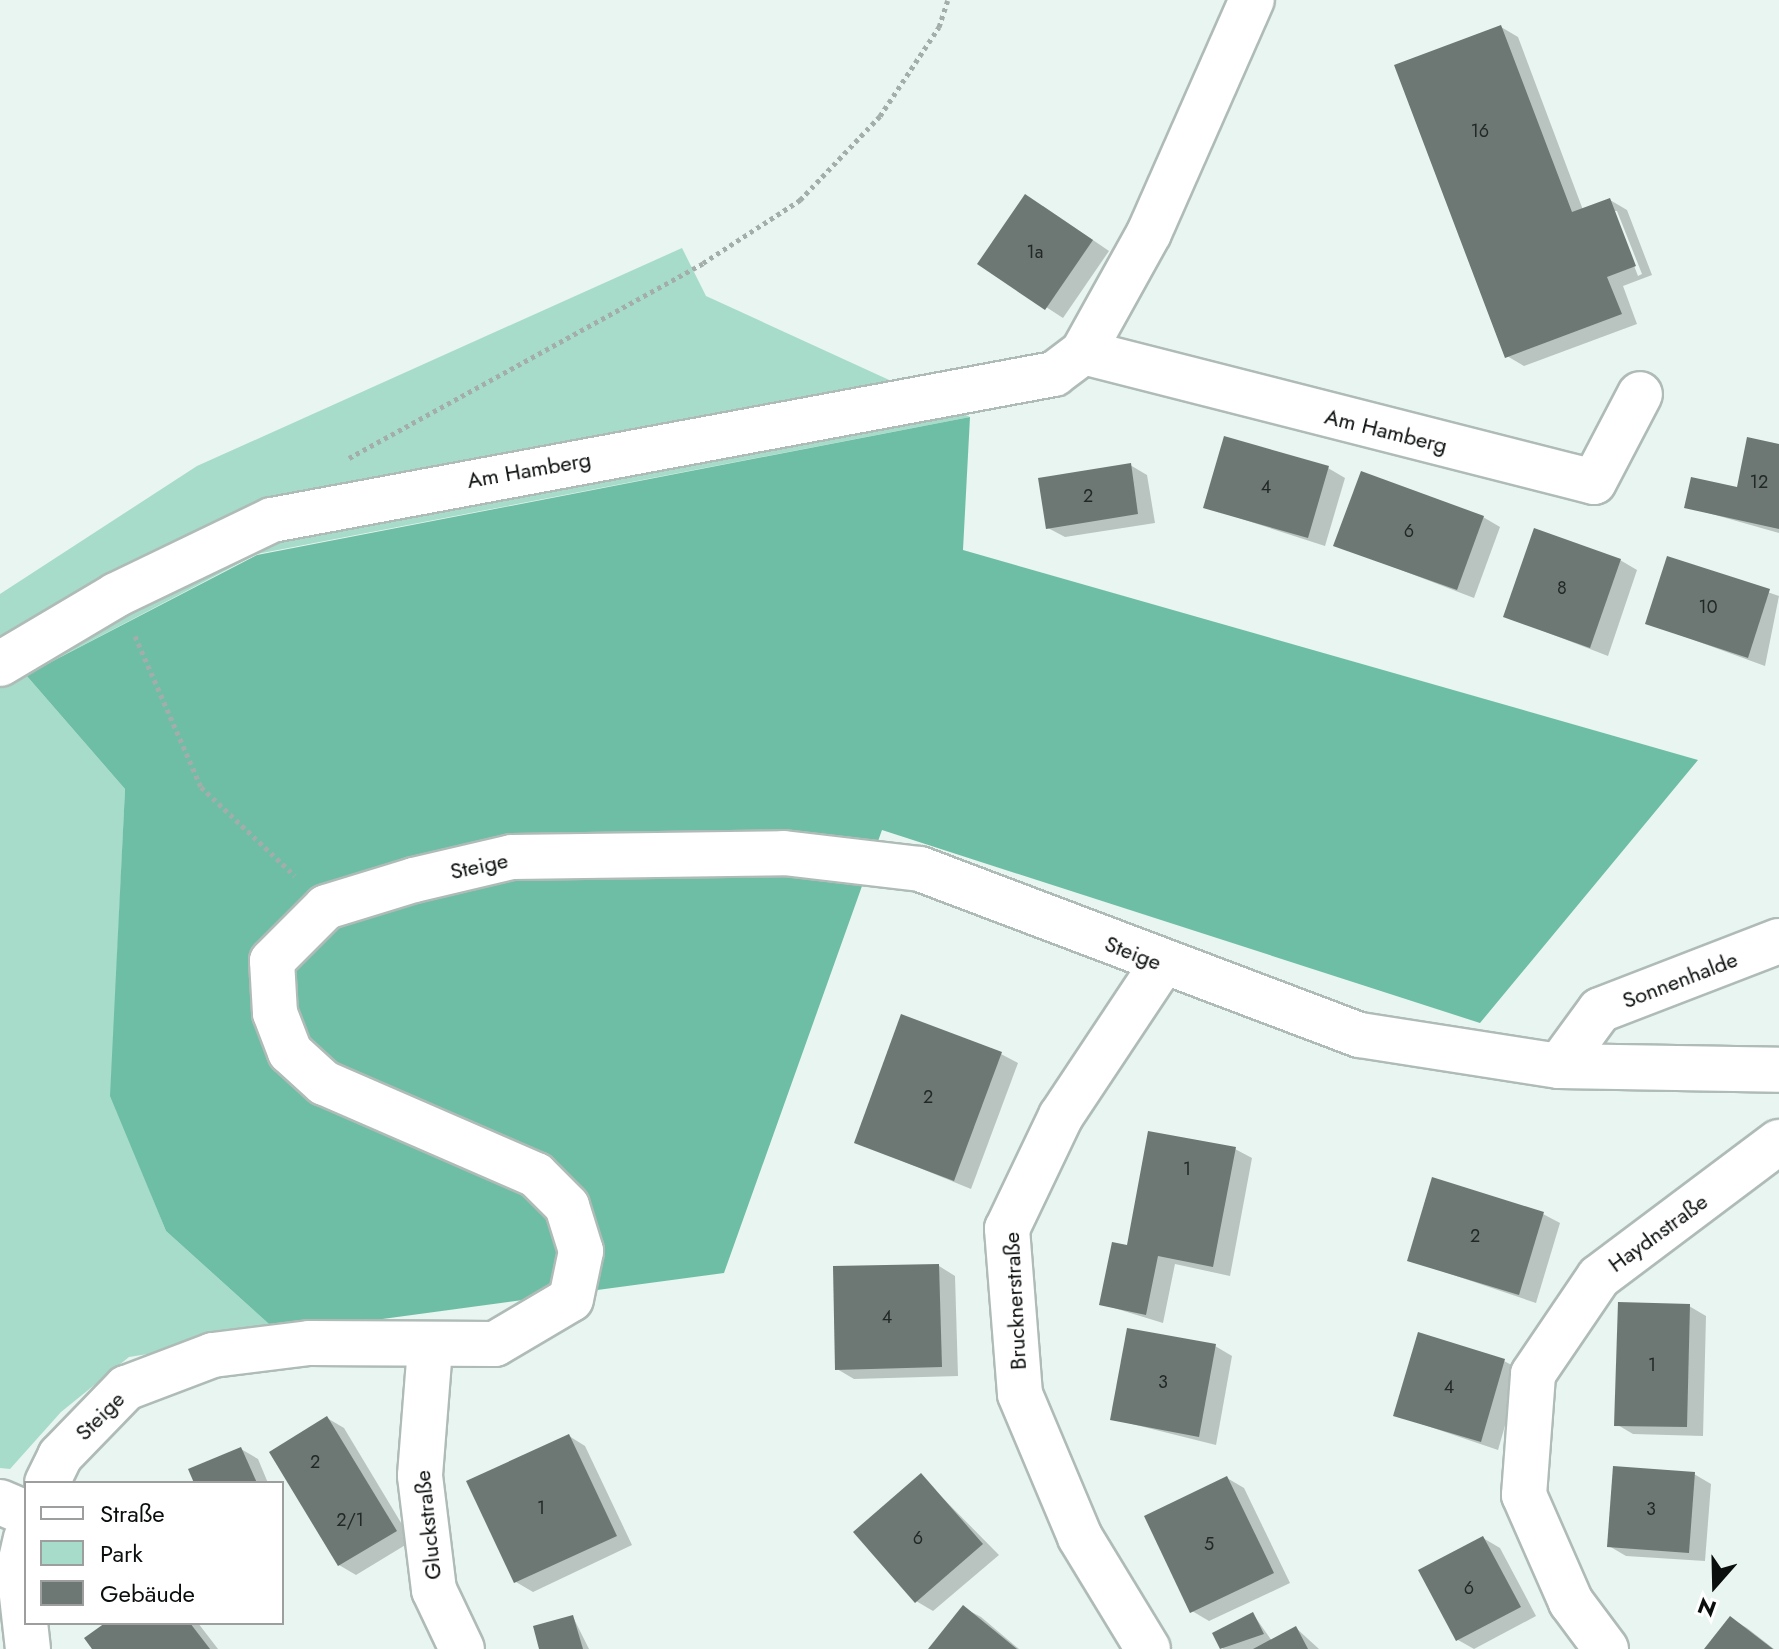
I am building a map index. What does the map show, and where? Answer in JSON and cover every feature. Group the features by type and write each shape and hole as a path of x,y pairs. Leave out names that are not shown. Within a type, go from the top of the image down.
{"street":[{"name":"Am Hamberg","path":"0,664 116,595 272,520 1054,374 1083,352 1149,233 1252,0"},
{"name":"Am Hamberg","path":"1083,352 1594,482 1640,394"},
{"name":"Steige","path":"48,1481 60,1456 126,1388 213,1355 309,1343 430,1348 495,1344 553,1315 571,1299 581,1251 567,1206 536,1175 324,1083 290,1052 275,1013 272,961 326,907 512,857 784,853 920,869 1162,964 1360,1035 1559,1066 1779,1070"},
{"name":"Sonnenhalde","path":"1559,1066 1600,1010 1779,941"},
{"name":"Brucknerstraße","path":"1148,1649 1080,1537 1020,1394 1007,1229 1061,1116 1162,964"},
{"name":"Haydnstraße","path":"1606,1649 1571,1602 1524,1495 1533,1374 1599,1277 1779,1142"},
{"name":"Gluckstraße","path":"430,1348 420,1476 434,1590 462,1649"},
{"path":"0,1502 24,1512"},
{"path":"24,1547 19,1569 24,1613"},
{"path":"25,1625 28,1649"}],"path":[{"path":"345,461 703,263 800,200 880,116 939,27 948,0"},
{"path":"116,595 201,787 326,907"}],"green space":[{"path":"682,248 706,296 970,417 257,554 26,675 125,789 111,1096 166,1231 279,1333 129,1357 61,1412 10,1469 0,1468 0,594 197,466"},
{"path":"970,417 963,550 1698,760 1480,1023 882,830 724,1273 279,1333 166,1231 110,1096 125,789 26,675 257,555"}],"building":[{"path":"1501,25 1572,212 1610,198 1636,266 1607,277 1622,314 1505,358 1394,65"},
{"path":"1025,194 1093,240 1045,310 977,264"},
{"path":"1224,436 1329,466 1308,538 1203,508"},
{"path":"1747,437 1779,444 1779,529 1684,508 1691,477 1737,487"},
{"path":"1131,463 1138,514 1046,529 1038,478"},
{"path":"1361,471 1484,516 1457,590 1333,546"},
{"path":"1534,528 1621,559 1590,648 1503,617"},
{"path":"1667,556 1770,589 1748,658 1645,624"},
{"path":"901,1014 1002,1052 954,1181 854,1143"},
{"path":"1148,1131 1236,1147 1213,1267 1158,1256 1146,1315 1099,1305 1112,1242 1127,1245"},
{"path":"1432,1177 1544,1212 1519,1295 1407,1261"},
{"path":"939,1264 942,1367 835,1370 833,1266"},
{"path":"1618,1302 1690,1304 1687,1427 1614,1426"},
{"path":"1127,1328 1216,1344 1199,1437 1110,1420"},
{"path":"1418,1332 1505,1359 1481,1442 1393,1416"},
{"path":"327,1416 397,1531 338,1566 269,1452"},
{"path":"569,1434 617,1536 514,1583 466,1481"},
{"path":"241,1447 256,1481 193,1481 188,1469"},
{"path":"1613,1466 1695,1472 1689,1553 1607,1547"},
{"path":"921,1473 983,1544 915,1603 853,1532"},
{"path":"1227,1476 1274,1573 1190,1613 1144,1516"},
{"path":"1483,1536 1521,1607 1456,1641 1418,1570"},
{"path":"963,1605 1017,1649 928,1649"},
{"path":"1253,1612 1264,1634 1220,1649 1212,1633"},
{"path":"573,1615 583,1649 539,1649 533,1626"},
{"path":"1730,1616 1773,1649 1704,1649"},
{"path":"102,1625 192,1625 210,1649 92,1649 84,1638"},
{"path":"1296,1626 1308,1649 1253,1649"}]}
